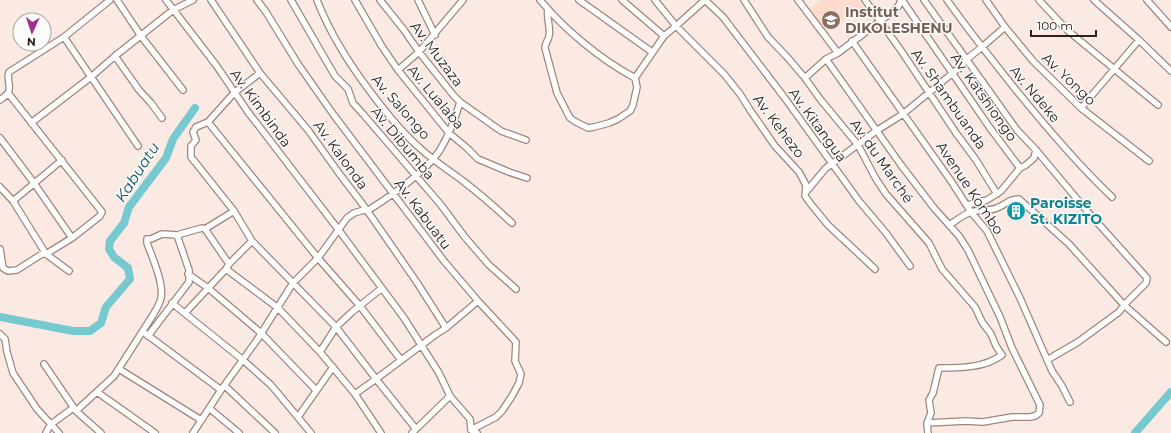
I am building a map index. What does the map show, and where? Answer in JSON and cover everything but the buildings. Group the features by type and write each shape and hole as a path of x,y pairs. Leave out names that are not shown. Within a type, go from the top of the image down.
{"street":[{"path":"0,100 8,92 10,87 8,76 9,72 64,37 110,0"},
{"path":"117,0 141,36 183,90"},
{"name":"Av. Kimbinda","path":"166,0 216,65 234,93 404,318 422,344 439,373 450,396 470,419 471,430"},
{"path":"31,123 174,10 193,0"},
{"name":"Av. Kalonda","path":"211,0 260,73 308,130 367,211 418,284 446,328"},
{"name":"Av. Kabuatu","path":"257,0 307,77 393,194 444,261 516,342 516,361 521,374 519,383 502,411 496,417 471,430"},
{"name":"Av. Dibumba","path":"291,0 335,76 348,89 353,103 441,205 464,236 489,265 516,289"},
{"name":"Av. Salongo","path":"317,0 324,18 340,48 356,73 382,108 407,136 424,152 470,187 512,223"},
{"name":"Av. Lualaba","path":"355,0 381,45 398,70 449,133 468,148 478,159 527,178"},
{"name":"Av. Muzaza","path":"380,0 404,30 419,52 460,102 501,131 526,140"},
{"path":"418,0 434,34"},
{"path":"398,70 419,52 463,0"},
{"path":"540,0 586,45 618,69 634,78 637,86 633,105 626,115 609,123 588,128 570,118 557,93 545,48 545,43 549,35 547,16 548,9"},
{"path":"579,0 652,52"},
{"path":"622,0 664,36"},
{"name":"Av. Kehezo","path":"655,0 676,26 728,79 775,146 799,172 806,185 805,196 810,203 828,225 875,270"},
{"path":"634,78 664,36 705,0"},
{"name":"Av. Kitangua","path":"705,0 723,17 784,97 859,201 886,233 910,266"},
{"name":"Av. du Marché","path":"744,0 768,37 805,78 858,145 876,179 886,194 929,244 942,269 975,307 982,322 991,334 1002,355 997,359 974,366 939,368 933,394 929,400 931,413 927,423"},
{"path":"798,0 838,53"},
{"name":"Av. Shambuanda","path":"865,0 976,160 997,194"},
{"path":"805,78 826,59 838,53 896,9 901,0"},
{"name":"Av. Katshiongo","path":"901,0 990,128 1020,168"},
{"path":"924,0 1017,130 1147,278 1146,283 1119,312 1104,325 1047,360"},
{"name":"Av. Ndeke","path":"947,0 1038,118 1094,180 1112,197"},
{"name":"Av. Yongo","path":"986,0 1005,27 1033,61 1081,108 1149,162"},
{"path":"1039,0 1067,30 1158,105"},
{"path":"1094,0 1171,71"},
{"path":"1147,0 1171,27"},
{"path":"805,192 825,169 876,131 903,114 960,67 967,59 1005,27"},
{"path":"64,37 138,146"},
{"path":"1081,108 1139,40"},
{"name":"Avenue Kombo","path":"852,41 971,212 987,231 1020,298 1055,377 1062,386 1070,402"},
{"path":"115,56 139,90 151,102 162,118"},
{"path":"826,59 876,131 934,208 959,236 968,250 1000,317 1012,348 1041,407 1035,416 1030,417 1012,417 983,422 966,421 927,423 928,433"},
{"path":"260,73 234,93 208,122 196,126 194,129 196,140 191,146 190,154 234,211 252,241 336,327 414,431 450,396"},
{"path":"0,249 2,266 4,270 17,270 42,254 46,254 72,238 100,216 102,212 8,92"},
{"path":"193,433 278,308 293,283 318,258 347,218 354,213 364,210 367,211 383,201 416,176 433,158 440,150 449,133 460,102"},
{"path":"208,122 318,258 360,306 401,360"},
{"path":"0,138 34,183 72,238"},
{"path":"967,205 987,200 1001,191 1020,168 1034,158 1036,150"},
{"path":"13,201 62,160"},
{"path":"0,187 13,201 46,254 69,271"},
{"path":"949,225 971,212 992,210 1014,199 1019,199 1069,244 1124,305 1166,342"},
{"path":"46,433 50,425 75,409 97,392 114,376 153,315 161,298 161,287 147,244 147,239 151,239 162,234 177,235 202,228 205,229 234,211"},
{"path":"205,229 228,267 278,308 320,352 355,394 381,433"},
{"path":"148,336 172,303 184,290 188,282 189,270 177,235"},
{"path":"185,313 252,241"},
{"path":"188,274 208,288 261,333 316,390"},
{"path":"320,352 336,327 382,288"},
{"path":"355,394 446,328 478,301"},
{"path":"172,303 243,360 271,385 310,433"},
{"path":"142,332 223,388 276,433"},
{"path":"0,334 5,339 13,373 37,409 50,425 59,433"},
{"path":"44,364 75,409 101,433"},
{"path":"298,417 333,367"},
{"path":"119,369 201,420"},
{"path":"97,392 155,433"},
{"path":"210,408 239,433"},
{"path":"471,430 477,433"}],"shaded area":[{"name":"Institut DIKOLESHENU","path":"822,0 858,0 864,8 826,32 810,8"}],"waterway":[{"name":"Kabuatu","path":"0,317 73,331 90,331 101,323 106,307 130,279 128,268 114,257 109,249 110,241 124,223 129,207 166,158 173,139 195,108"},
{"path":"1135,433 1171,392"}],"place":[{"name":"Institut DIKOLESHENU","path":"831,20"},
{"name":"Paroisse St. KIZITO","path":"1016,211"}]}
